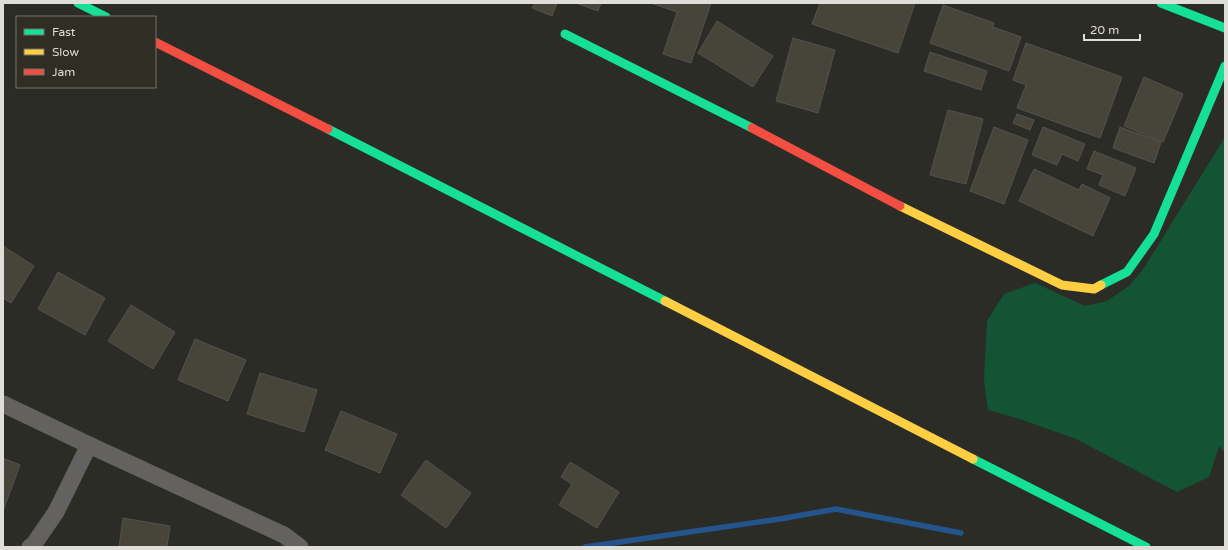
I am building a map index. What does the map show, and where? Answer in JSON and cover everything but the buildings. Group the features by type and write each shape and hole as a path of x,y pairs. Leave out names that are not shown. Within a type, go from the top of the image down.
{"main road":[{"path":"78,3 104,16"},
{"path":"1161,3 1225,28"},
{"path":"565,34 736,120 942,227 1062,284 1094,289 1128,272 1154,234 1225,66"},
{"path":"156,43 456,194 1146,547"}],"street":[{"path":"3,404 284,535 300,547"},
{"path":"30,547 34,544 56,512 89,445"}],"green space":[{"path":"1225,137 1225,452 1219,446 1209,477 1177,492 1076,439 1020,419 988,410 984,380 987,321 1004,294 1035,283 1085,306 1107,301 1129,286 1144,268"}],"waterway":[{"path":"585,547 780,519 836,509 961,533"}],"traffic: fast":[{"path":"78,3 104,16"},
{"path":"1161,3 1225,28"},
{"path":"565,34 752,128"},
{"path":"1101,285 1127,272 1154,234 1225,66"},
{"path":"328,129 665,301"},
{"path":"973,459 1146,547"}],"traffic: slow":[{"path":"900,206 1062,285 1094,289 1101,285"},
{"path":"665,301 973,459"}],"traffic: jam":[{"path":"156,43 328,129"},
{"path":"752,128 900,206"}]}
